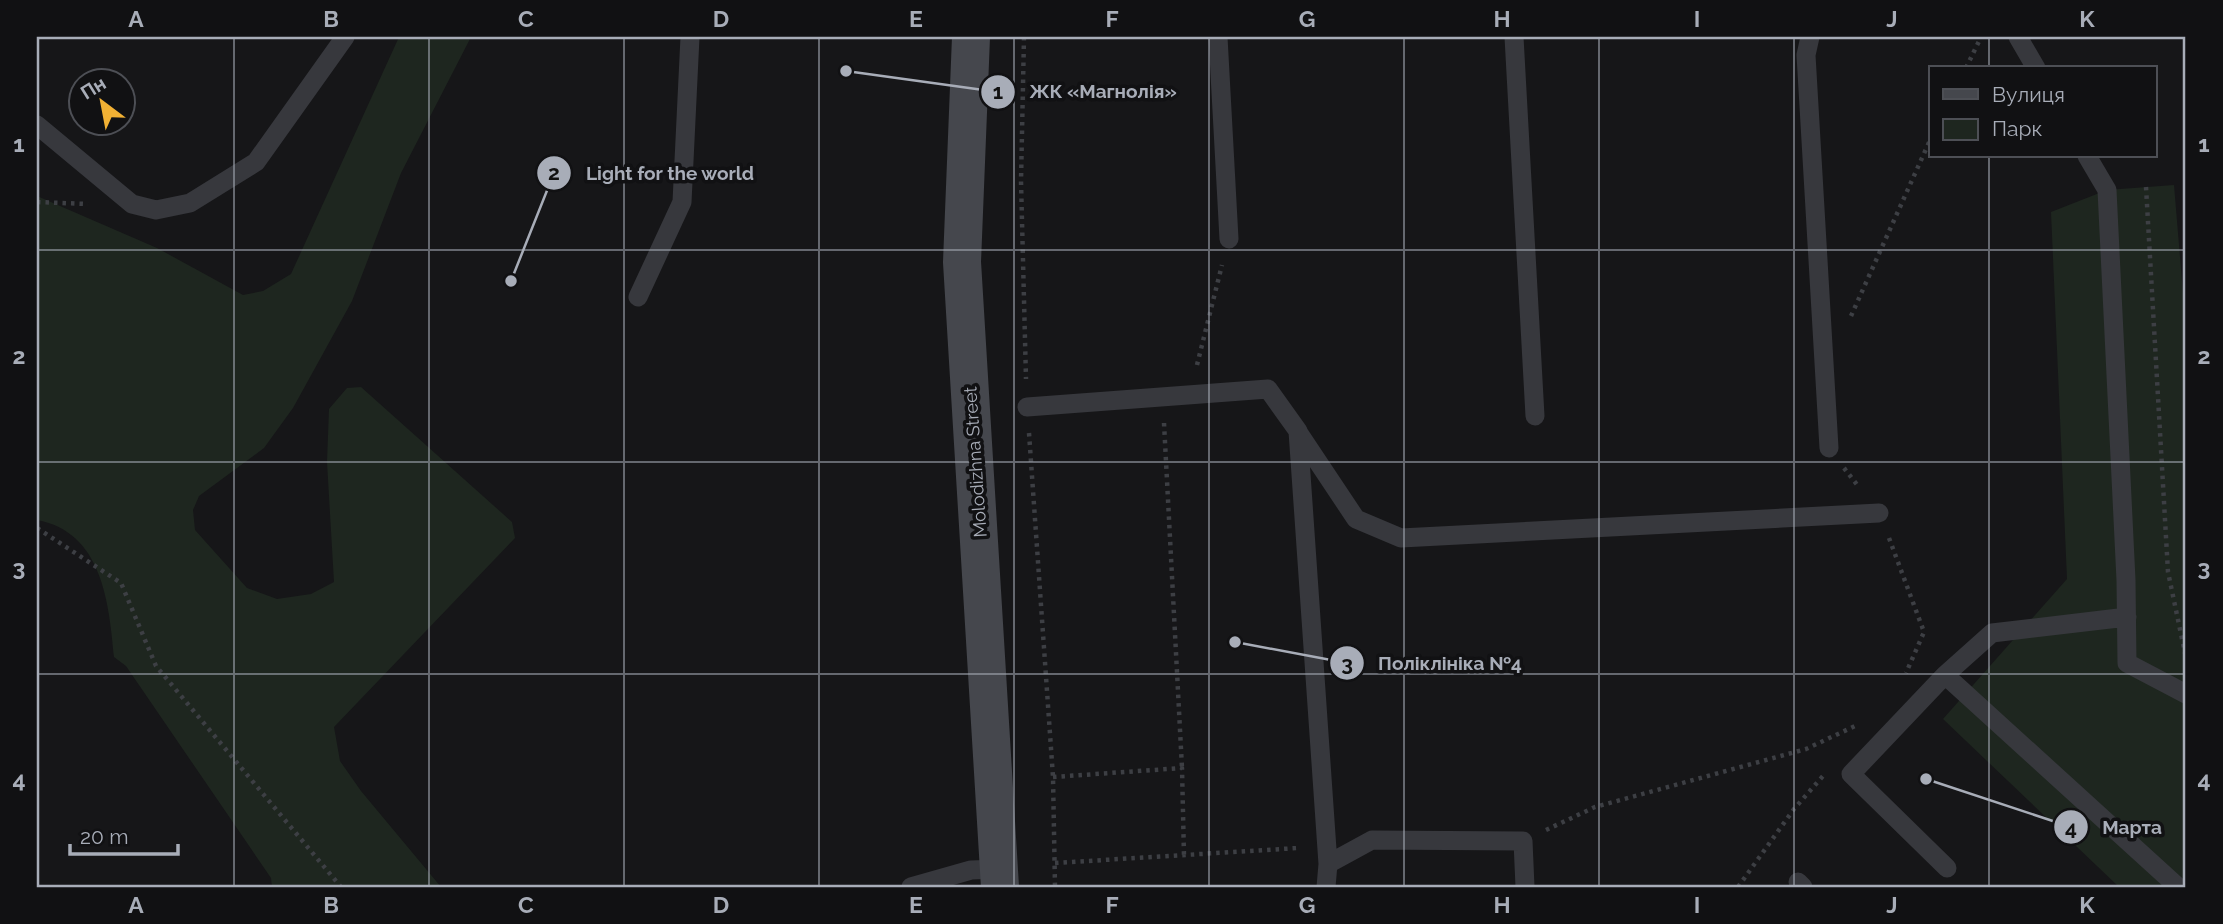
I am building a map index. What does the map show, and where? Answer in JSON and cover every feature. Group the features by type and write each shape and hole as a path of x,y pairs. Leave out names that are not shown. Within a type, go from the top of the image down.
{"street":[{"name":"Molodizhna Street","path":"971,37 962,261 1000,878"}],"lane":[{"path":"37,125 132,204 156,210 190,203 256,162 345,37"},
{"path":"638,297 682,202 690,37"},
{"path":"1218,37 1229,239"},
{"path":"1514,37 1535,416"},
{"path":"1811,37 1806,55 1829,447"},
{"path":"2018,37 2035,66"},
{"path":"2088,158 2107,190 2127,663 2186,694"},
{"path":"1027,407 1268,389 1356,519 1401,538 1879,513"},
{"path":"1298,431 1327,855 1326,887"},
{"path":"1947,868 1851,774 1945,675 1992,633 2127,617"},
{"path":"1945,675 2178,887"},
{"path":"1327,855 1372,841 1523,841 1525,887"},
{"path":"911,887 971,870 1000,878"}],"path":[{"path":"1024,37 1021,181 1027,407 1053,777 1055,887"},
{"path":"1967,66 1981,37"},
{"path":"1825,377 1929,143"},
{"path":"2146,187 2168,572 2186,658"},
{"path":"1190,393 1229,239"},
{"path":"1163,396 1184,857"},
{"path":"1829,447 1879,513 1924,632 1905,674"},
{"path":"37,528 121,583 156,666 341,887"},
{"path":"1523,841 1595,807 1806,749 1872,719 1903,719"},
{"path":"1053,777 1182,768"},
{"path":"1738,887 1794,809 1829,769"},
{"path":"1055,863 1184,857 1327,855"}],"green space":[{"path":"399,37 471,37 401,173 352,301 293,408 264,448 199,496 193,510 195,530 247,588 277,599 311,594 334,582 327,462 329,409 347,388 361,387 512,522 515,538 334,727 340,761 361,791 441,887 272,887 271,878 126,666 114,657 105,593 89,554 76,539 59,527 37,520 37,196 157,248 243,295 263,291 291,274"},
{"path":"2174,185 2186,329 2186,887 2119,887 1943,719 2067,579 2051,212 2107,190"}],"place":[{"name":"ЖК «Магнолія»","path":"846,71"},
{"name":"Light for the world","path":"511,281"},
{"name":"Поліклініка №4","path":"1235,642"},
{"name":"Марта","path":"1926,779"}]}
